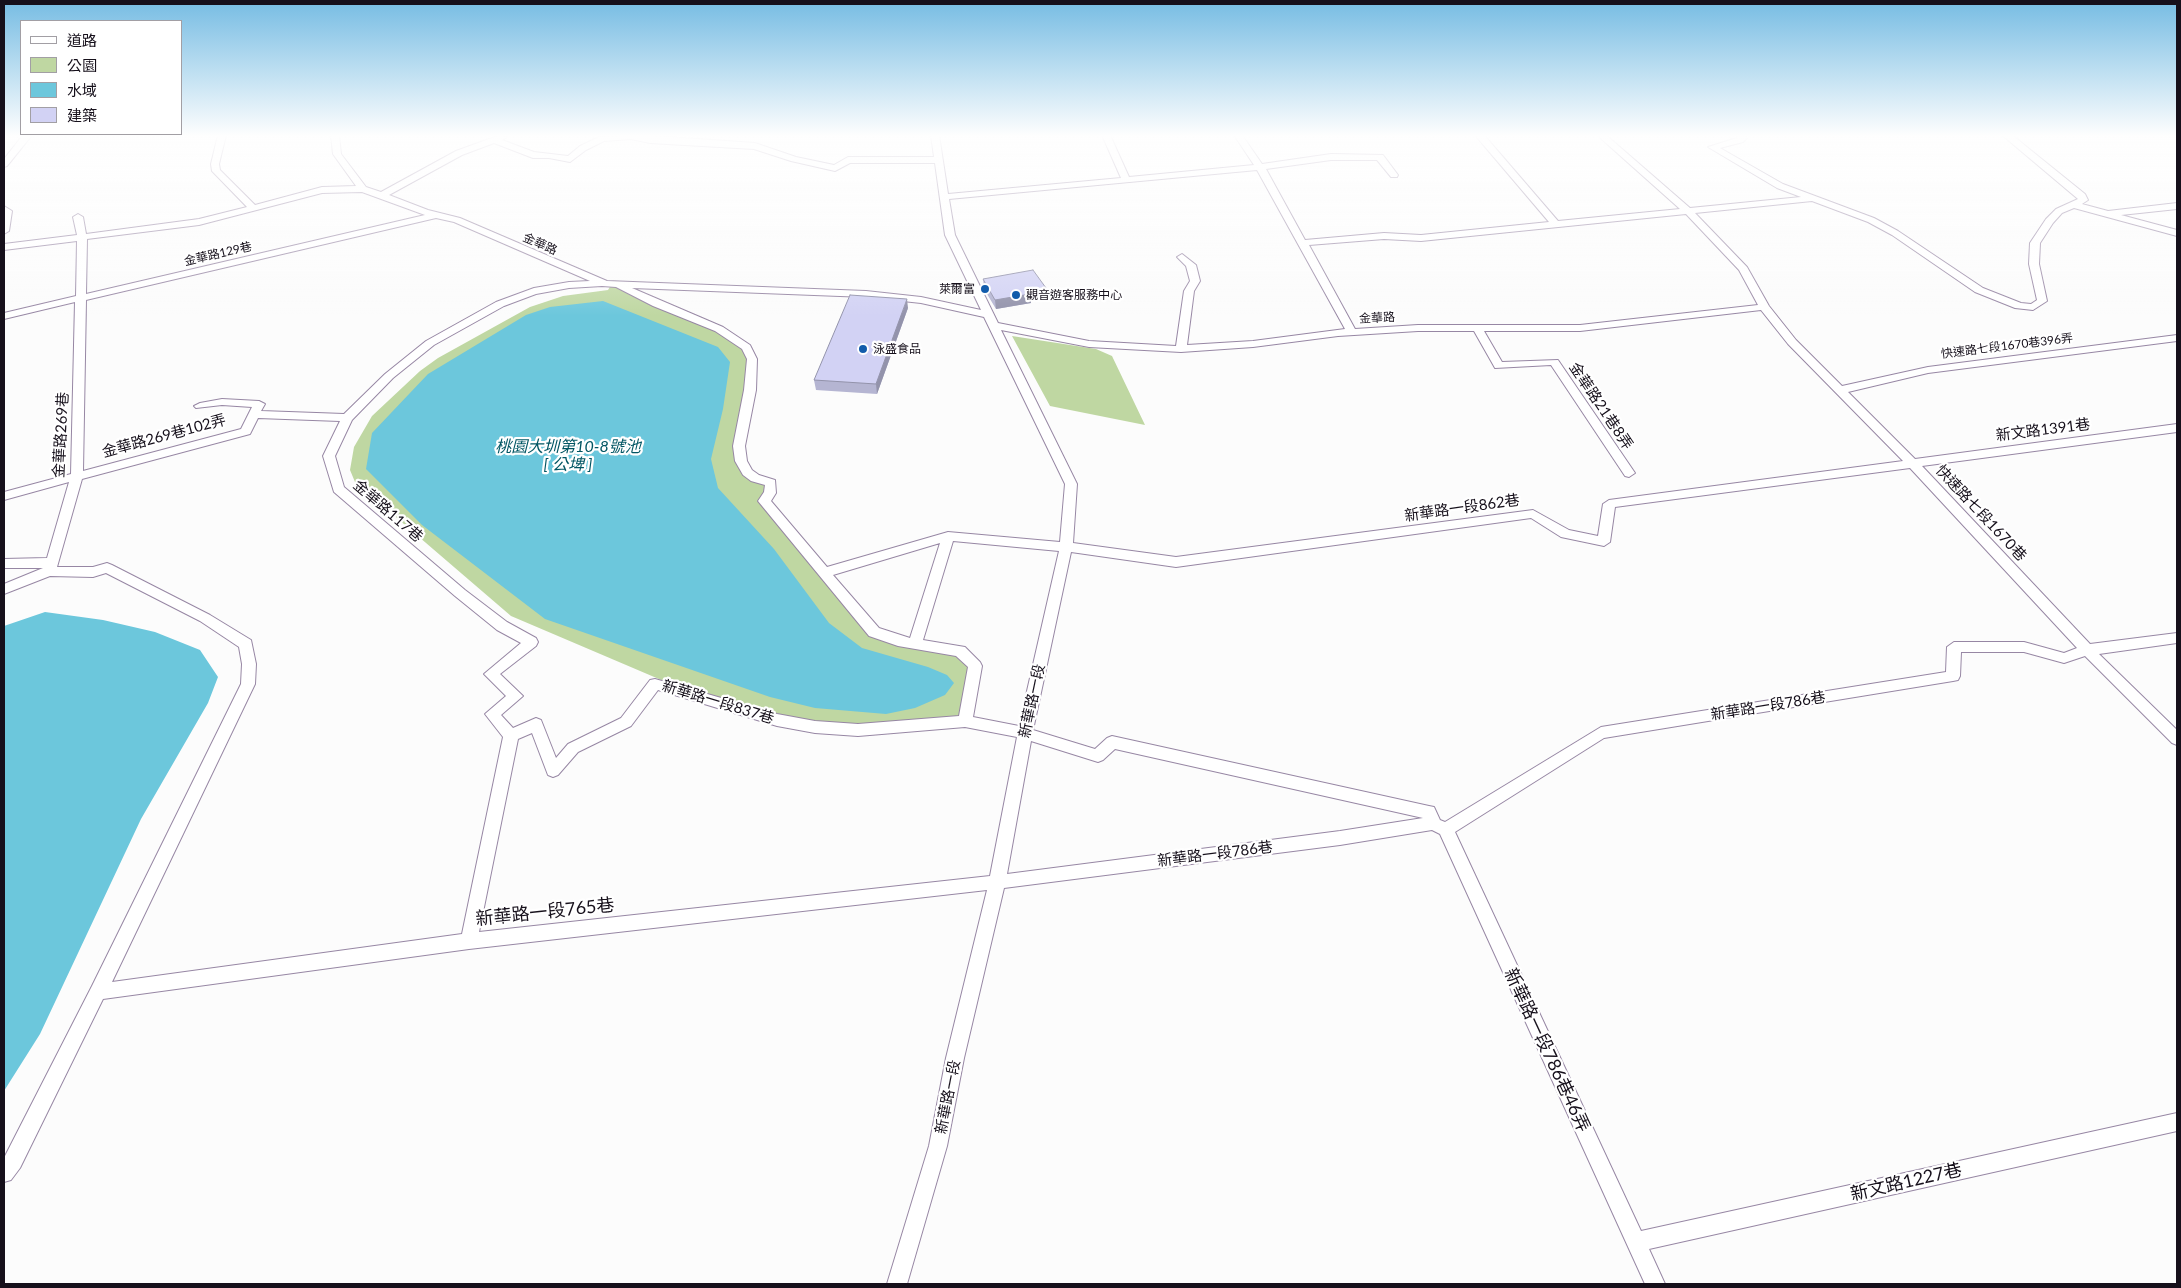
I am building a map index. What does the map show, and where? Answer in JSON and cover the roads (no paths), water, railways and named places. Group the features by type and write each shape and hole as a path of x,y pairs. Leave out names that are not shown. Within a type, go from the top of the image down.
{"street":[{"path":"239,195 252,208"},
{"name":"金華路","path":"4,247 199,222 299,195"},
{"path":"944,197 963,195"},
{"path":"1276,195 1352,332"},
{"path":"1530,195 1556,225"},
{"name":"快速路七段1670巷","path":"1670,195 1689,212 1743,269 1764,307 1792,342 1912,463 2087,650 2177,739"},
{"path":"1804,195 1871,220 1895,233 1979,290 1996,298 2026,307 2040,304 2042,300 2034,264 2035,243 2053,217 2060,211 2083,200 2081,195"},
{"name":"金華路","path":"381,196 457,220 605,284 866,294 921,300 991,320 1089,344 1181,349 1352,332 1418,328 1580,328 1764,307"},
{"name":"新華路一段","path":"896,1284 938,1146 955,1058 997,882 1025,733 1066,547 1071,484 950,235 944,197"},
{"path":"1302,243 1384,236 1420,238 1689,212 1811,198"},
{"path":"2075,205 2177,233"},
{"path":"2105,214 2177,206"},
{"path":"4,209 7,212 4,231"},
{"name":"金華路129巷","path":"4,316 438,215"},
{"name":"金華路269巷","path":"49,567 77,477 82,236 78,217"},
{"path":"1181,349 1190,291 1195,281 1191,265 1182,257"},
{"name":"金華路117巷","path":"511,736 492,714 516,696 491,674 531,642 502,626 467,599 338,489 329,456 347,418 389,376 430,343 500,304 534,291 569,285 605,284"},
{"path":"620,286 657,304 719,329 746,347 752,359 750,390 739,446 741,461 747,472 755,478 770,483 770,493 764,501 874,632 898,641 960,651 975,666 965,721 1025,733 1098,756 1112,742 1429,812 1439,826"},
{"name":"金華路21巷8弄","path":"1477,328 1499,366 1554,362 1629,473"},
{"name":"快速路七段1670巷396弄","path":"1841,390 1928,370 2177,338"},
{"name":"金華路269巷102弄","path":"4,496 246,431 259,404 222,402 200,406"},
{"path":"254,415 347,418"},
{"name":"新文路1391巷","path":"1912,463 2177,428"},
{"name":"新華路一段862巷","path":"1066,547 1176,562 1534,514 1565,534 1604,542 1609,504 1912,463"},
{"path":"822,572 948,536 1066,547"},
{"path":"915,644 948,536"},
{"path":"4,562 93,572 107,568 205,618 246,644 250,664 248,684 98,992 13,1162 4,1173"},
{"path":"4,589 49,567"},
{"path":"2087,650 2177,638"},
{"name":"新華路一段786巷","path":"997,882 1439,826 1601,733 1953,676 1954,647 2024,647 2064,658 2087,650"},
{"name":"新華路一段837巷","path":"511,736 536,724 553,771 573,748 626,722 655,684 777,720 815,727 858,730 965,721"},
{"path":"469,941 511,736"},
{"name":"新華路一段786巷46弄","path":"1439,826 1655,1284"},
{"name":"新華路一段765巷","path":"98,992 469,941 997,882"},
{"name":"新文路1227巷","path":"1635,1242 2177,1122"}],"water":[{"name":"桃園大圳第10-8號池 [ 公埤 ]","path":"603,301 718,347 730,362 723,409 711,459 718,488 774,549 829,623 862,648 928,667 947,675 954,683 945,695 915,708 886,714 815,708 770,697 545,619 422,525 366,469 372,433 428,374 526,315 550,307"},
{"path":"45,612 103,620 155,632 200,650 218,677 208,703 141,819 40,1034 4,1091 4,626"}],"place":[{"name":"萊爾富","path":"985,289"},
{"name":"觀音遊客服務中心","path":"1016,295"},
{"name":"泳盛食品","path":"863,349"}]}
